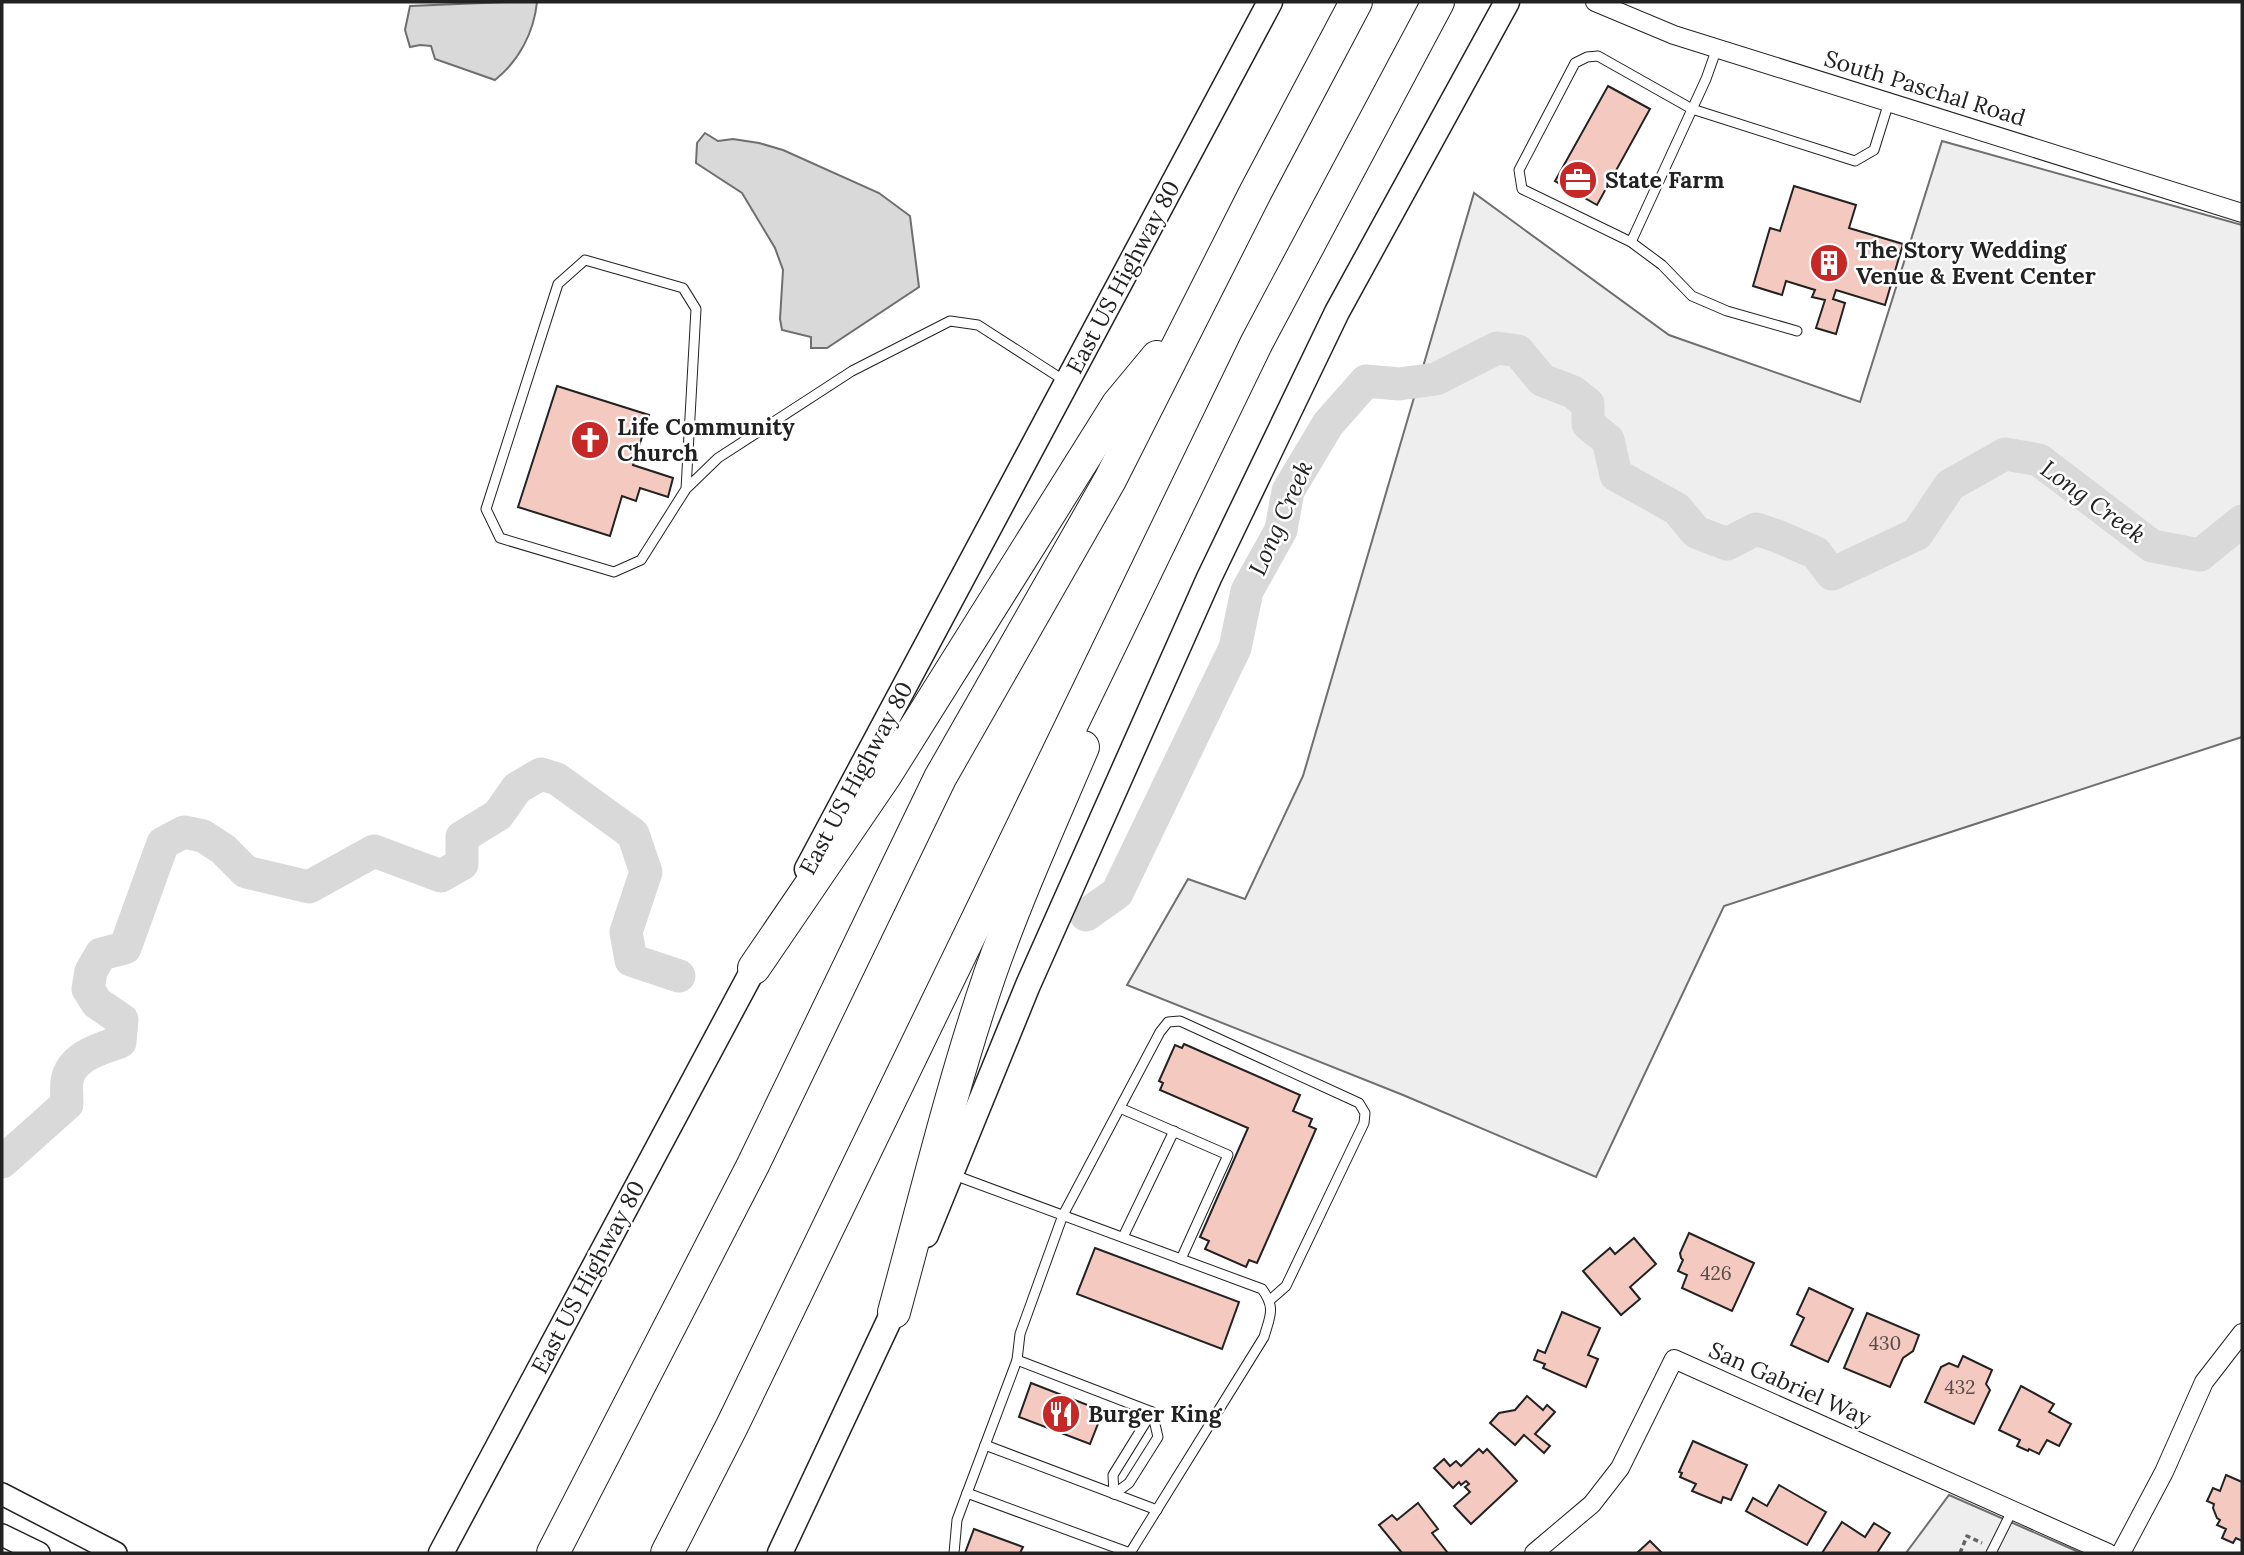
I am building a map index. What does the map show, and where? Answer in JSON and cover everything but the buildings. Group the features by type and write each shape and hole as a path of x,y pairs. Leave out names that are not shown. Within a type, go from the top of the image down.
{"highway":[{"path":"554,1553 752,1165 940,778 1110,480 1356,2"},
{"path":"667,1553 732,1426 1257,342 1438,2"},
{"path":"754,968 885,776 1118,404 1196,309"},
{"path":"894,1312 956,1082 991,973 1038,851 1257,342"}],"main road":[{"name":"East US Highway 80","path":"441,1553 1270,2"},
{"path":"780,1553 894,1312 1028,985 1209,578 1337,312 1507,2"}],"street":[{"name":"South Paschal Road","path":"1595,2 1674,35 2242,213"},
{"path":"2121,1553 2164,1472 2204,1382 2242,1333"},
{"name":"San Gabriel Way","path":"1534,1553 1592,1504 1620,1468 1674,1359 2108,1553"},
{"path":"2,1494 116,1553"},
{"path":"2,1535 39,1553"}],"lane":[{"path":"1631,242 1717,48"},
{"path":"1797,331 1727,311 1692,296 1662,265 1631,242 1522,189 1519,170 1575,63 1587,57 1598,57 1692,109 1855,161 1874,150 1889,102"},
{"path":"686,489 696,309 683,288 585,260 558,284 486,509 500,538 614,572 641,560 686,489 718,458 852,371 950,321 978,325 1067,382"},
{"path":"954,1553 957,1520 1017,1360 1020,1334 1063,1215 1160,1032 1168,1022 1180,1021 1359,1103 1365,1113 1364,1123 1286,1286 1270,1300"},
{"path":"1120,1108 1228,1155 1181,1259"},
{"path":"1123,1237 1174,1132"},
{"path":"952,1174 1262,1289 1270,1300 1271,1314 1264,1337 1130,1553 1113,1551 967,1493"},
{"path":"1017,1360 1152,1412"},
{"path":"1114,1494 1113,1475 1152,1412"},
{"path":"1114,1494 1129,1483 1158,1437 1152,1412"},
{"path":"985,1445 1157,1510"},
{"path":"1991,1553 2012,1511"}],"path":[{"path":"1960,1553 1967,1536 1982,1543"}],"shaded area":[{"path":"537,2 533,24 524,45 511,64 495,80 435,59 431,46 410,47 405,30 410,6"},
{"path":"705,133 718,141 733,139 783,150 879,193 910,216 919,287 827,348 811,348 811,337 782,330 780,319 783,270 775,248 742,193 696,163 697,143"},
{"path":"1942,141 2242,225 2242,737 1724,906 1596,1177 1403,1095 1127,985 1188,879 1245,899 1303,776 1474,193 1669,335 1860,402"},
{"path":"1949,1495 2081,1553 1906,1553"}],"waterway":[{"name":"Long Creek","path":"1086,915 1117,893 1235,648 1247,591 1281,530 1288,491 1328,424 1366,381 1399,384 1436,379 1497,348 1518,351 1542,380 1573,392 1588,404 1588,424 1608,440 1616,475 1677,509 1696,532 1727,544 1756,529 1816,553 1832,574 1917,534 1950,485 2005,454 2039,460 2152,546 2200,555 2242,521"},
{"name":"Long Creek","path":"2,1162 67,1104 67,1081 74,1065 88,1055 120,1042 122,1020 97,1003 88,989 91,971 101,954 125,948 163,843 184,832 203,836 223,849 246,872 309,887 374,851 441,876 462,864 462,837 498,815 517,788 541,774 557,779 633,834 646,872 626,932 631,960 679,976"}],"place":[{"name":"State Farm","path":"1578,180"},
{"name":"The Story Wedding Venue & Event Center","path":"1829,263"},
{"name":"Life Community Church","path":"590,440"},
{"name":"Burger King","path":"1061,1414"}]}
